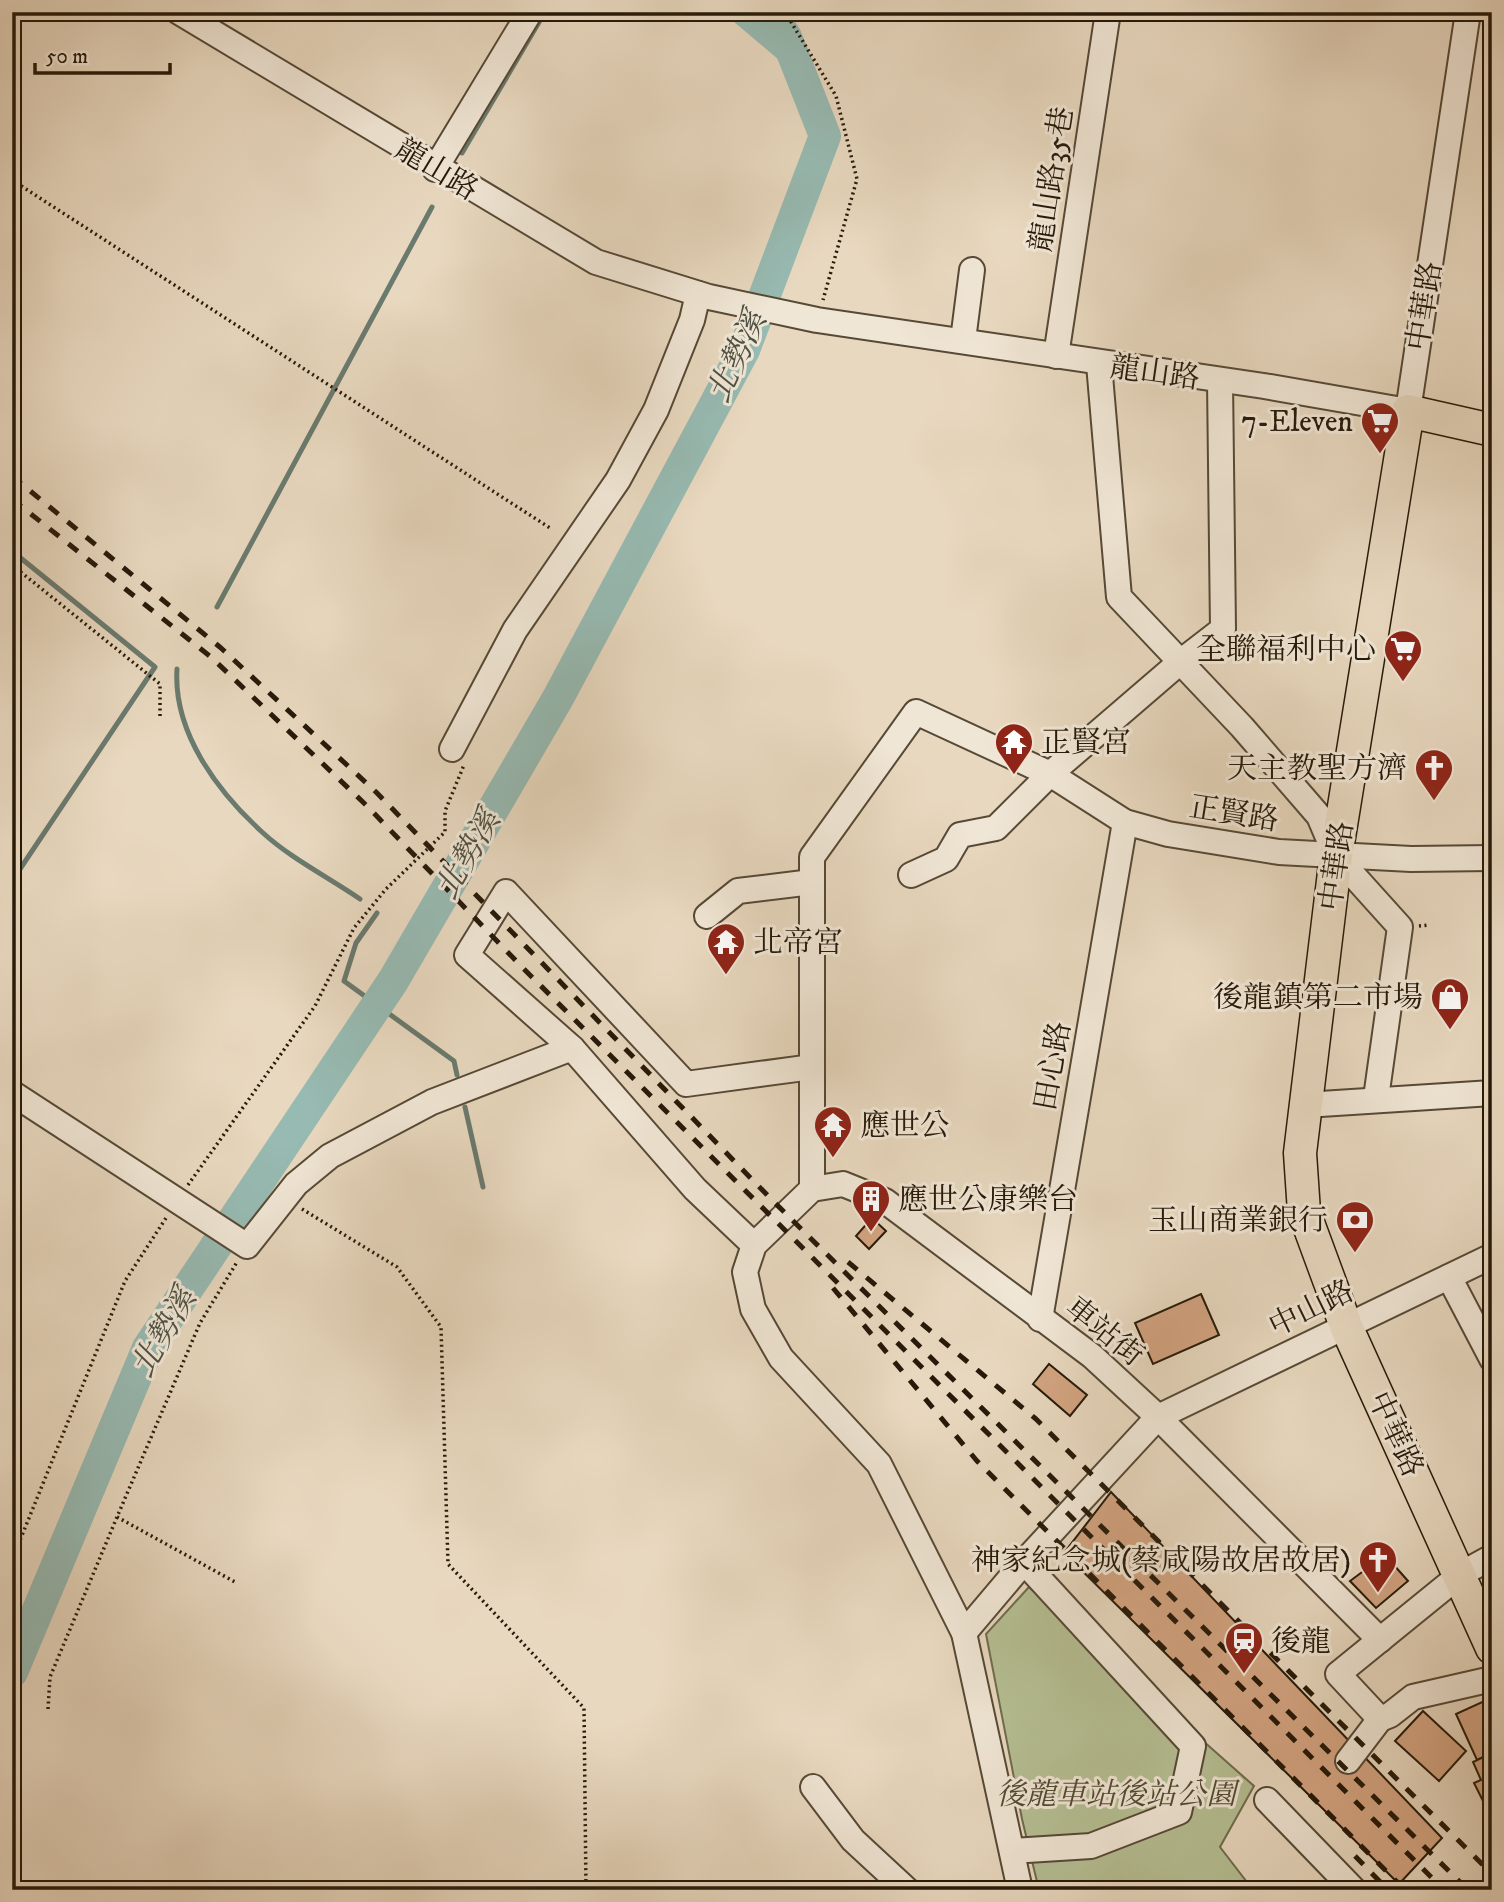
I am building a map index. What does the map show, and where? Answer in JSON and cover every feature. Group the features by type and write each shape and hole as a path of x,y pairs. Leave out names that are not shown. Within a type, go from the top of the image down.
{"main road":[{"name":"龍山路","path":"1408,411 1492,430"},
{"name":"中華路","path":"1408,411 1336,856 1300,1153 1304,1212 1346,1326 1461,1574 1492,1648"}],"street":[{"name":"龍山路","path":"179,12 435,169 596,262 703,296 819,311 1099,364 1408,411"},
{"path":"435,169 530,12"},
{"name":"龍山路35巷","path":"1056,355 1108,12"},
{"name":"中華路","path":"1408,411 1468,12"},
{"path":"963,340 972,270"},
{"path":"452,749 515,630 618,480 650,422 703,296"},
{"path":"1099,364 1119,597 1178,663 1242,727 1319,816 1336,856 1400,927 1376,1098"},
{"path":"911,875 946,859 960,835 996,828 1049,774 1178,663 1223,629 1220,381"},
{"name":"正賢路","path":"812,882 812,857 916,712 1049,774 1125,822 1168,834 1267,850 1336,856 1492,858"},
{"name":"田心路","path":"1040,1319 1125,822"},
{"path":"707,916 738,891 812,882 812,1189 754,1245 746,1272 753,1309 781,1358 879,1464 964,1633 1020,1890"},
{"path":"754,1245 695,1189 572,1048 467,956 506,892 686,1084 812,1067"},
{"path":"12,1093 247,1246 296,1184 330,1156 432,1102 572,1048"},
{"path":"1305,1105 1376,1098 1492,1093"},
{"name":"車站街","path":"812,1189 843,1184 885,1201 949,1246 1040,1319 1092,1356 1158,1417 1380,1640"},
{"name":"中山路","path":"1158,1417 1492,1256"},
{"path":"1448,1277 1492,1359"},
{"path":"964,1633 1024,1562 1158,1417"},
{"path":"1380,1719 1338,1674 1461,1574 1492,1556"},
{"path":"1012,1852 1091,1846 1179,1812 1193,1746 1024,1562"},
{"path":"1348,1761 1380,1719 1390,1715 1413,1697 1492,1679"},
{"path":"813,1787 853,1840 907,1890"},
{"path":"1267,1800 1344,1887"}],"path":[{"path":"785,12 836,96 857,179 819,311"},
{"path":"12,180 550,528"},
{"path":"12,565 160,684 160,718"},
{"path":"285,1198 397,1267 441,1327 448,1564 584,1708 586,1890"},
{"path":"12,1560 125,1281 177,1200"},
{"path":"48,1709 50,1677 200,1323 247,1246"},
{"path":"117,1517 235,1583"}],"green space":[{"name":"後龍車站後站公園","path":"1029,1587 1254,1786 1220,1847 1253,1890 1039,1890 1022,1819 986,1634"}],"building":[{"name":"應世公康樂台","path":"872,1218 886,1231 869,1249 856,1236"},
{"path":"1201,1294 1219,1335 1153,1364 1135,1323"},
{"path":"1049,1364 1087,1395 1070,1416 1033,1384"},
{"path":"1111,1492 1442,1838 1399,1884 1064,1553"},
{"name":"神家紀念城(蔡咸陽故居故居)","path":"1385,1555 1408,1581 1376,1608 1350,1581"},
{"path":"1491,1698 1492,1753 1477,1760 1456,1714"},
{"path":"1423,1711 1466,1751 1439,1781 1395,1741"},
{"path":"1492,1753 1492,1800 1484,1803 1474,1783 1481,1780 1473,1762"}],"waterway":[{"path":"462,153 545,12"},
{"path":"737,12 795,61"},
{"name":"北勢溪","path":"12,1672 148,1348 393,981 558,698 744,350 825,136 786,37 770,12"},
{"path":"217,607 432,207"},
{"path":"12,551 155,667 12,881"},
{"path":"177,669 182,715 190,737 201,759 229,798 273,841 360,899"},
{"name":"北勢溪","path":"377,913 356,943 344,981 454,1061 457,1075"},
{"path":"465,1107 483,1187"}],"railway":[{"path":"12,476 221,648 376,792 772,1200 1468,1890"},
{"path":"12,499 211,657 366,805 522,967 1444,1890"},
{"path":"848,1262 1036,1419 1492,1874"},
{"path":"833,1288 977,1461 1405,1890"},
{"path":"1355,1856 1388,1890"}],"place":[{"name":"7-Eleven","path":"1380,455"},
{"name":"全聯福利中心","path":"1403,683"},
{"name":"正賢宮","path":"1014,776"},
{"name":"天主教聖方濟","path":"1434,802"},
{"name":"北帝宮","path":"726,976"},
{"name":"後龍鎮第二市場","path":"1450,1031"},
{"name":"應世公","path":"833,1159"},
{"name":"應世公康樂台","path":"871,1233"},
{"name":"玉山商業銀行","path":"1355,1254"},
{"name":"神家紀念城(蔡咸陽故居故居)","path":"1378,1594"},
{"name":"後龍","path":"1244,1675"}]}
